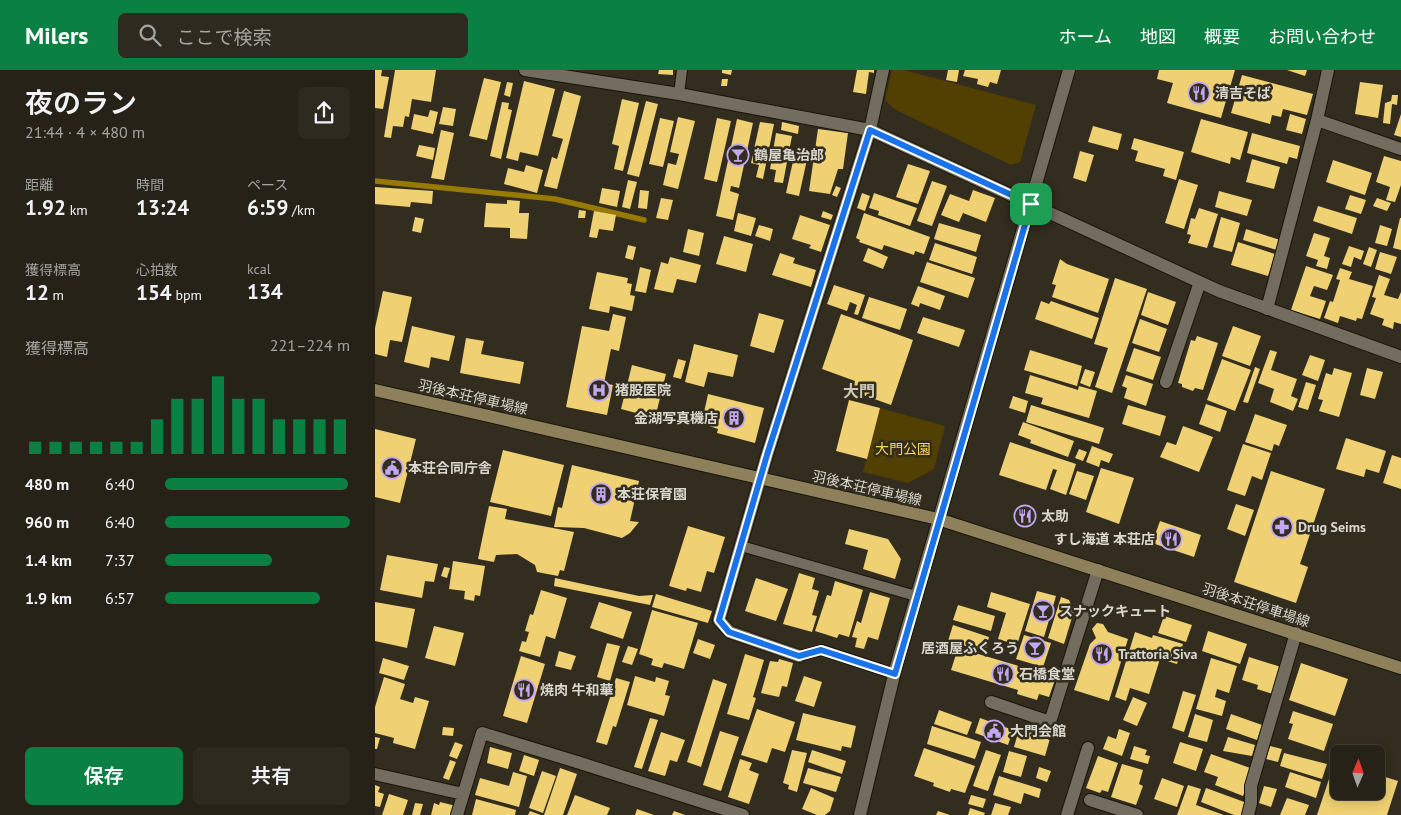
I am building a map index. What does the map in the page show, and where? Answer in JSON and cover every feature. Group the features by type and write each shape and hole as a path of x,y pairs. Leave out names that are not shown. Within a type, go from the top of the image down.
{"main road":[{"name":"羽後本荘停車場線","path":"375,390 938,519 1401,668"}],"street":[{"path":"525,70 679,94 870,130 1200,282 1267,310 1401,357"},
{"path":"799,656 729,632 719,620 870,130 883,70"},
{"path":"860,815 895,674 938,519 1069,70"},
{"path":"1267,310 1317,120 1328,70"},
{"path":"1317,120 1401,149"},
{"path":"1166,382 1200,282"},
{"path":"991,702 1050,722 1098,570"},
{"path":"1248,815 1251,803 1251,786 1296,633"},
{"path":"457,815 482,733 743,815"},
{"path":"1067,815 1088,748"},
{"path":"375,774 463,794"},
{"path":"1090,800 1137,815"}],"lane":[{"path":"679,94 683,70"},
{"path":"741,546 917,596"},
{"path":"799,656 821,650 895,674"}],"green space":[{"path":"892,70 904,70 1036,105 1020,162 1011,165 894,109 885,100"},
{"name":"大門公園","path":"880,408 945,426 934,469 908,483 863,472"}],"building":[{"path":"375,70 382,70 381,76 389,77 383,109 375,108"},
{"path":"395,70 436,70 431,102 412,99 409,117 405,116 403,127 393,126 391,138 384,137"},
{"path":"659,70 673,70 673,75 658,74"},
{"path":"722,70 732,70 731,75 722,73"},
{"path":"857,70 874,70 874,73 869,72 866,94 853,92"},
{"path":"948,70 959,70 957,82 946,80"},
{"path":"965,70 1001,70 997,84 990,82 988,87 977,84 978,79 963,76"},
{"name":"清吉そば","path":"1159,70 1235,70 1221,118 1167,103 1173,83 1157,79"},
{"path":"1287,70 1307,70 1305,76"},
{"path":"1242,75 1313,94 1307,115 1283,109 1281,117 1272,115 1270,124 1231,113"},
{"path":"484,78 501,82 487,140 469,136"},
{"path":"722,79 728,79 727,86 721,86"},
{"path":"524,81 555,89 538,156 520,152 518,161 506,158"},
{"path":"507,82 513,83 510,97 504,95"},
{"path":"1360,82 1383,85 1378,118 1355,114"},
{"path":"564,91 581,96 557,189 544,186 552,157 557,159 563,139 552,136"},
{"path":"1392,95 1398,95 1397,105 1392,104 1390,124 1383,123 1385,103 1391,101"},
{"path":"622,99 639,103 623,171 614,169 619,146 612,144"},
{"path":"646,101 658,104 639,177 627,174"},
{"path":"502,102 509,103 508,109 512,110 501,159 490,156"},
{"path":"443,107 456,109 453,126 439,124"},
{"path":"430,110 438,112 433,134 411,129 414,114 428,117"},
{"path":"1290,114 1306,119 1302,134 1286,130"},
{"path":"1401,114 1401,137 1394,135"},
{"path":"678,117 695,121 678,189 663,185 668,163 676,165 679,154 670,152"},
{"path":"660,118 674,121 663,167 649,164"},
{"path":"717,118 731,121 717,182 704,179"},
{"name":"鶴屋亀治郎","path":"737,119 753,123 739,188 731,186 730,191 739,194 733,220 716,216"},
{"path":"1201,119 1248,132 1240,160 1231,157 1230,164 1191,152"},
{"path":"760,122 774,124 763,179 756,177 759,165 751,163"},
{"path":"782,122 799,126 798,134 781,130"},
{"path":"1093,126 1122,134 1118,150 1088,142"},
{"path":"818,129 848,133 843,169 838,169 830,194 809,191"},
{"path":"441,130 454,133 444,180 431,178"},
{"path":"776,133 792,136 783,183 774,182 776,170 770,169"},
{"path":"1252,133 1300,146 1297,159 1289,157 1287,164 1247,153"},
{"path":"1134,138 1184,152 1176,180 1163,176 1165,169 1135,161 1138,151 1131,149"},
{"path":"419,145 435,148 433,160 416,156"},
{"path":"1080,151 1094,155 1086,182 1073,178"},
{"path":"795,152 808,155 799,196 786,193"},
{"path":"1384,156 1401,161 1401,185 1395,202 1386,200 1390,187 1376,182"},
{"path":"1252,159 1280,167 1274,189 1246,182"},
{"path":"1333,160 1372,173 1365,195 1326,182"},
{"path":"908,164 930,171 918,204 896,197"},
{"path":"526,165 543,170 537,193 504,184 508,168 524,172"},
{"path":"1179,179 1198,185 1184,229 1165,223"},
{"path":"628,180 637,182 630,209 622,207"},
{"path":"932,181 947,186 932,226 917,221"},
{"path":"836,186 841,188 837,197 832,195"},
{"path":"375,187 433,191 432,204 411,202 410,207 375,204"},
{"path":"602,188 620,191 617,207 599,203"},
{"path":"640,190 649,191 647,209 638,208"},
{"path":"973,190 995,198 986,222 963,213 959,222 941,215 950,194 969,201"},
{"path":"1219,191 1252,200 1247,216 1215,207"},
{"path":"862,193 870,196 865,211 857,208"},
{"path":"874,193 917,208 910,226 878,215 879,211 869,208"},
{"path":"1350,195 1366,200 1361,214 1345,209"},
{"path":"661,198 673,200 668,220 656,218"},
{"path":"1377,198 1391,203 1387,211 1373,206"},
{"path":"507,200 520,201 519,213 529,213 527,239 510,238 510,228 484,227 486,203 507,204"},
{"path":"1318,206 1357,218 1352,234 1313,221"},
{"path":"1199,208 1218,214 1207,248 1188,243 1191,235 1187,234 1191,218 1195,219"},
{"path":"579,210 586,211 585,218 578,218"},
{"path":"594,211 616,215 613,231 599,229 597,238 589,237"},
{"path":"823,211 833,215 831,220 821,217"},
{"path":"738,213 756,218 751,236 734,231"},
{"path":"864,213 930,237 924,254 915,251 914,255 884,245 882,250 859,242 860,240 856,238"},
{"path":"800,215 830,225 821,252 809,248 811,245 792,239"},
{"path":"415,217 424,219 421,233 412,231"},
{"path":"1221,217 1240,223 1232,252 1213,247"},
{"path":"1401,218 1401,250 1393,248"},
{"path":"939,223 981,235 976,252 934,239"},
{"path":"759,225 773,229 770,241 755,236"},
{"path":"1380,225 1392,229 1387,246 1375,243"},
{"path":"688,229 704,233 699,256 683,252"},
{"path":"1246,229 1280,240 1277,250 1243,240"},
{"path":"1314,233 1330,238 1324,256 1330,258 1327,269 1316,266 1318,260 1306,256"},
{"path":"724,236 753,244 746,272 716,264"},
{"path":"1238,242 1275,254 1268,276 1231,265"},
{"path":"935,243 977,257 972,274 929,260"},
{"path":"628,245 636,247 633,260 625,258"},
{"path":"1349,246 1364,251 1361,260 1354,257 1351,267 1342,264"},
{"path":"1369,247 1377,250 1371,267 1363,264"},
{"path":"868,248 888,257 883,269 863,261"},
{"path":"1380,252 1397,257 1391,274 1375,269"},
{"path":"780,253 795,258 793,263 816,270 811,287 772,275"},
{"path":"670,257 701,265 696,283 677,279 673,293 654,289 661,262 668,264"},
{"path":"1060,259 1067,264 1109,279 1098,313 1052,297 1056,285 1052,284"},
{"path":"927,262 975,278 968,298 920,282"},
{"path":"1306,266 1333,275 1327,290 1314,286 1310,296 1326,301 1320,319 1291,310"},
{"path":"640,267 651,270 646,293 635,291"},
{"path":"1340,268 1352,272 1349,279 1373,286 1362,319 1357,318 1356,321 1340,316 1338,323 1324,318 1330,301 1333,302 1340,280 1336,279"},
{"path":"597,272 628,278 627,283 632,284 630,295 635,296 632,311 610,306 609,313 589,309"},
{"path":"1379,275 1390,279 1384,295 1398,299 1401,292 1401,324 1394,322 1393,329 1382,325 1384,319 1370,314 1376,298 1372,297"},
{"path":"1115,278 1147,289 1112,393 1095,387 1108,348 1094,344"},
{"path":"834,285 865,295 858,315 854,314 857,305 850,302 847,311 827,304"},
{"path":"918,286 945,296 940,310 920,303 919,307 911,304"},
{"path":"383,291 412,297 402,342 390,340 387,357 375,354 375,328"},
{"path":"1148,292 1176,302 1168,325 1141,315"},
{"path":"869,297 907,309 900,330 862,318"},
{"path":"1041,301 1049,304 1051,301 1099,318 1092,339 1035,319"},
{"path":"759,313 784,320 774,353 750,346"},
{"path":"613,314 626,317 619,351 611,349 604,383 613,385 607,415 566,407 582,326 609,331"},
{"path":"841,314 913,340 891,405 852,391 855,381 822,369"},
{"path":"923,317 965,330 959,347 917,333"},
{"path":"1140,319 1167,329 1159,352 1132,343"},
{"path":"412,326 455,336 449,361 431,357 429,368 404,362"},
{"path":"1233,326 1261,336 1250,366 1222,356"},
{"path":"1197,336 1218,343 1203,390 1195,388 1193,391 1182,387 1182,384 1178,383 1191,340 1195,341"},
{"path":"466,338 484,341 481,354 524,362 520,384 460,373"},
{"path":"694,344 738,355 733,377 708,372 704,387 685,382"},
{"path":"1134,348 1161,357 1153,380 1126,371"},
{"path":"1030,350 1082,366 1077,386 1024,370"},
{"path":"1270,350 1277,352 1271,370 1297,379 1291,396 1298,399 1293,411 1270,402 1274,389 1258,383"},
{"path":"1310,355 1325,360 1318,381 1302,375"},
{"path":"678,359 686,361 681,379 673,377"},
{"path":"1222,359 1251,370 1235,411 1207,400"},
{"path":"632,365 666,374 655,418 621,409"},
{"path":"1255,367 1260,369 1248,403 1243,402"},
{"path":"1334,368 1352,373 1339,417 1319,411 1323,400 1318,399 1326,373 1332,375"},
{"path":"1367,368 1383,372 1375,399 1360,395"},
{"path":"1085,369 1095,372 1090,387 1080,383"},
{"path":"1030,375 1078,390 1079,386 1097,391 1089,418 1041,404 1043,398 1025,393"},
{"path":"1126,375 1153,384 1146,406 1124,398 1127,388 1122,386"},
{"path":"1306,382 1316,385 1308,410 1298,407"},
{"name":"金湖写真機店","path":"708,394 764,408 755,443 717,433 718,429 709,426 710,419 703,417"},
{"path":"1013,396 1028,401 1025,413 1009,408"},
{"path":"849,400 880,408 867,459 836,451"},
{"path":"1206,404 1227,411 1220,432 1199,424"},
{"path":"1031,405 1104,428 1099,444 1026,422"},
{"path":"1128,405 1166,416 1160,436 1122,424"},
{"path":"1255,414 1287,425 1279,446 1274,444 1272,451 1245,442"},
{"path":"1023,422 1074,441 1068,457 1030,443 1031,440 1018,435"},
{"path":"1183,426 1213,437 1199,472 1160,457 1167,442 1176,445"},
{"name":"本荘合同庁舎","path":"375,429 416,439 400,503 375,497"},
{"path":"1346,438 1386,451 1379,473 1366,469 1364,477 1336,469"},
{"path":"1010,442 1076,464 1066,495 1050,489 1057,470 1053,469 1046,490 999,475"},
{"path":"1243,444 1271,453 1262,480 1252,476 1245,496 1227,490"},
{"path":"1092,446 1113,454 1109,463 1101,460 1099,467 1086,462"},
{"path":"1079,449 1087,452 1083,461 1075,458"},
{"path":"503,450 564,465 551,516 490,502"},
{"path":"1392,455 1401,458 1401,489 1383,483"},
{"name":"本荘保育園","path":"572,465 639,481 630,521 639,522 630,533 622,538 584,528 554,527 558,507 562,508"},
{"path":"1101,468 1134,478 1119,524 1086,512"},
{"path":"1077,471 1094,476 1086,500 1069,494"},
{"name":"Drug Seims","path":"1271,471 1325,489 1300,564 1308,567 1296,603 1234,582"},
{"path":"1236,504 1254,510 1245,536 1227,529"},
{"path":"489,506 507,509 505,519 574,532 564,571 560,570 558,576 537,572 535,565 517,554 496,555 494,562 478,559"},
{"path":"1160,521 1201,535 1194,557 1152,543"},
{"path":"688,526 725,537 714,573 707,571 701,592 687,588 686,591 669,586"},
{"path":"849,529 888,539 901,559 895,579 863,569 868,550 845,544"},
{"path":"387,555 438,564 434,582 425,581 422,598 380,590"},
{"path":"453,561 485,566 480,596 475,595 474,601 464,599 465,591 449,589"},
{"path":"444,567 450,568 447,578 441,576"},
{"path":"799,573 815,578 812,589 819,591 812,615 817,616 812,632 783,624"},
{"path":"555,578 639,596 653,595 650,605 554,586"},
{"path":"756,578 788,589 776,621 745,611"},
{"path":"835,581 863,590 849,637 839,634 837,638 815,631 827,595 831,596"},
{"path":"541,590 567,598 555,639 546,636 540,657 519,651 522,641 526,642 529,632 525,631 530,614 533,615"},
{"path":"1037,591 1056,596 1044,637 1025,631"},
{"path":"870,592 890,598 878,640 868,637 864,649 855,647 857,638 852,637 857,621 861,623"},
{"path":"991,592 1030,604 1017,645 998,639 1006,613 987,607"},
{"path":"656,594 712,611 708,623 652,607"},
{"path":"1061,597 1069,600 1074,611 1064,644 1048,638"},
{"path":"375,602 415,609 407,648 375,641"},
{"path":"599,602 632,612 623,639 590,628"},
{"path":"958,605 995,616 991,631 953,620"},
{"path":"652,610 698,623 684,669 664,663 662,668 651,665 653,659 639,654"},
{"path":"1164,616 1192,625 1186,642 1158,633"},
{"path":"1097,623 1103,624 1108,632 1128,639 1109,701 1074,690 1090,644 1096,638 1092,629"},
{"path":"953,625 989,637 985,652 948,641"},
{"path":"434,626 464,633 455,666 425,658"},
{"path":"1208,631 1247,644 1240,664 1202,651"},
{"path":"1135,632 1152,638 1153,635 1183,644 1177,664 1160,659 1149,694 1130,688 1126,701 1115,697"},
{"path":"1024,635 1051,643 1043,667 1016,659"},
{"path":"698,639 715,645 710,659 693,653"},
{"path":"607,643 620,646 610,681 597,677"},
{"path":"628,646 638,649 632,665 622,662"},
{"name":"石橋食堂","path":"958,648 1056,677 1049,697 1039,694 1037,700 1017,694 1018,690 951,670"},
{"path":"559,651 576,656 571,670 555,666"},
{"path":"745,654 764,660 753,697 756,698 749,720 727,714"},
{"name":"焼肉 牛和華","path":"521,656 545,664 527,723 503,716"},
{"path":"1249,657 1281,667 1273,694 1257,689 1258,685 1242,680"},
{"path":"383,658 409,666 404,680 379,673"},
{"path":"1211,658 1237,666 1229,693 1217,689 1215,697 1226,701 1222,716 1196,709"},
{"path":"779,659 793,663 787,687 782,686 779,697 761,693 770,661 778,662"},
{"path":"1301,663 1348,679 1335,716 1289,700"},
{"path":"635,676 655,682 656,677 669,681 665,695 670,696 664,716 627,705"},
{"path":"804,676 822,682 814,707 795,701"},
{"path":"384,677 405,684 400,699 413,703 415,697 429,701 415,749 393,743 394,738 375,733 375,707"},
{"path":"616,678 630,682 616,727 613,726 607,745 596,742"},
{"path":"713,679 727,684 701,767 687,762"},
{"path":"1183,691 1196,695 1184,732 1172,728"},
{"path":"1133,697 1147,703 1137,726 1123,720"},
{"path":"757,709 795,722 785,752 772,748 767,763 741,755"},
{"path":"939,710 972,722 967,735 934,724"},
{"path":"1293,711 1333,724 1324,751 1288,739 1293,724 1289,723"},
{"path":"803,713 856,726 851,748 842,746 841,751 796,740"},
{"path":"1195,714 1213,720 1207,742 1188,737"},
{"path":"1231,714 1262,725 1257,740 1226,729"},
{"path":"650,718 658,720 642,769 634,767"},
{"name":"大門会館","path":"980,718 1013,730 1008,745 975,733"},
{"path":"932,726 981,742 975,759 927,744"},
{"path":"1020,726 1051,735 1045,756 1014,747"},
{"path":"443,727 454,728 453,736 442,735"},
{"path":"1119,729 1130,733 1122,756 1103,749 1108,736 1116,739"},
{"path":"720,731 739,737 721,791 703,785"},
{"path":"661,732 685,740 677,762 670,760 665,776 648,771"},
{"path":"375,737 380,738 377,749 375,749"},
{"path":"1228,737 1255,745 1252,756 1223,751"},
{"path":"455,742 463,745 457,759 449,756"},
{"path":"1180,742 1203,749 1196,771 1173,763"},
{"path":"1134,746 1147,750 1145,755 1150,756 1148,764 1130,759"},
{"path":"1270,746 1282,749 1278,762 1266,759"},
{"path":"490,747 512,753 508,769 487,763"},
{"path":"924,748 975,766 965,793 951,789 950,792 933,786 934,783 914,776"},
{"path":"792,750 807,753 797,792 788,789 789,785 783,783"},
{"path":"812,750 846,761 842,774 808,762"},
{"path":"986,750 1001,755 988,791 973,786"},
{"path":"1009,751 1027,756 1021,777 1003,772"},
{"path":"1284,753 1327,764 1322,779 1280,766"},
{"path":"1211,754 1253,769 1243,796 1215,785 1218,777 1204,772"},
{"path":"524,755 539,760 534,776 519,771"},
{"path":"1098,756 1118,763 1108,792 1102,790 1100,793 1086,788"},
{"path":"740,759 752,763 749,770 759,774 749,804 728,797"},
{"path":"450,760 456,762 449,780 443,778"},
{"path":"1122,764 1143,770 1139,784 1143,786 1136,805 1111,797"},
{"path":"1039,767 1051,771 1047,782 1036,778"},
{"path":"560,768 577,774 563,815 544,815"},
{"path":"808,768 841,777 836,792 803,783"},
{"path":"542,771 556,776 543,813 529,808"},
{"path":"513,772 527,776 519,807 475,795 480,778 509,786"},
{"path":"1290,772 1321,782 1316,798 1285,787"},
{"path":"999,776 1041,789 1039,798 1024,793 1021,804 993,795"},
{"path":"1330,776 1330,800 1385,800 1385,777 1398,781 1387,815 1317,815"},
{"path":"1162,778 1184,786 1177,807 1154,799"},
{"path":"375,785 380,787 378,792 384,794 380,807 375,806"},
{"path":"1188,785 1201,789 1196,805 1224,815 1177,815"},
{"path":"1264,786 1277,789 1271,807 1259,803"},
{"path":"811,788 834,798 830,811 825,815 817,815 802,809"},
{"path":"1206,788 1247,803 1243,815 1234,815 1201,802"},
{"path":"389,794 408,800 403,815 382,815"},
{"path":"575,795 610,808 607,815 567,815"},
{"path":"971,795 986,799 983,808 968,804"},
{"path":"1287,798 1309,805 1305,815 1280,815"},
{"path":"476,799 516,810 515,815 472,815"},
{"path":"440,802 456,806 453,815 431,815 434,803 439,805"},
{"path":"415,803 423,804 420,815 412,815"},
{"path":"995,803 1011,807 1008,815 991,815"},
{"path":"970,808 985,813 984,815 968,815"},
{"path":"637,809 654,815 635,815"},
{"path":"530,811 541,815 528,815"},
{"path":"674,811 685,815 672,815"},
{"path":"938,811 950,815 936,815"}],"waterway":[{"path":"375,181 555,199 644,220"}],"place":[{"name":"清吉そば","path":"1199,93"},
{"name":"鶴屋亀治郎","path":"738,155"},
{"name":"猪股医院","path":"599,390"},
{"name":"金湖写真機店","path":"734,418"},
{"name":"本荘合同庁舎","path":"392,468"},
{"name":"本荘保育園","path":"601,494"},
{"name":"太助","path":"1025,516"},
{"name":"Drug Seims","path":"1282,527"},
{"name":"すし海道 本荘店","path":"1171,539"},
{"name":"スナックキュート","path":"1043,611"},
{"name":"居酒屋ふくろう","path":"1035,648"},
{"name":"Trattoria Siva","path":"1102,654"},
{"name":"石橋食堂","path":"1003,674"},
{"name":"焼肉 牛和華","path":"524,690"},
{"name":"大門会館","path":"994,731"}],"district":[{"name":"大門","path":"859,391"}],"route":[{"path":"870,130 1031,204 938,519 895,674 821,650 799,656 729,632 719,620 767,455 870,130"}]}
